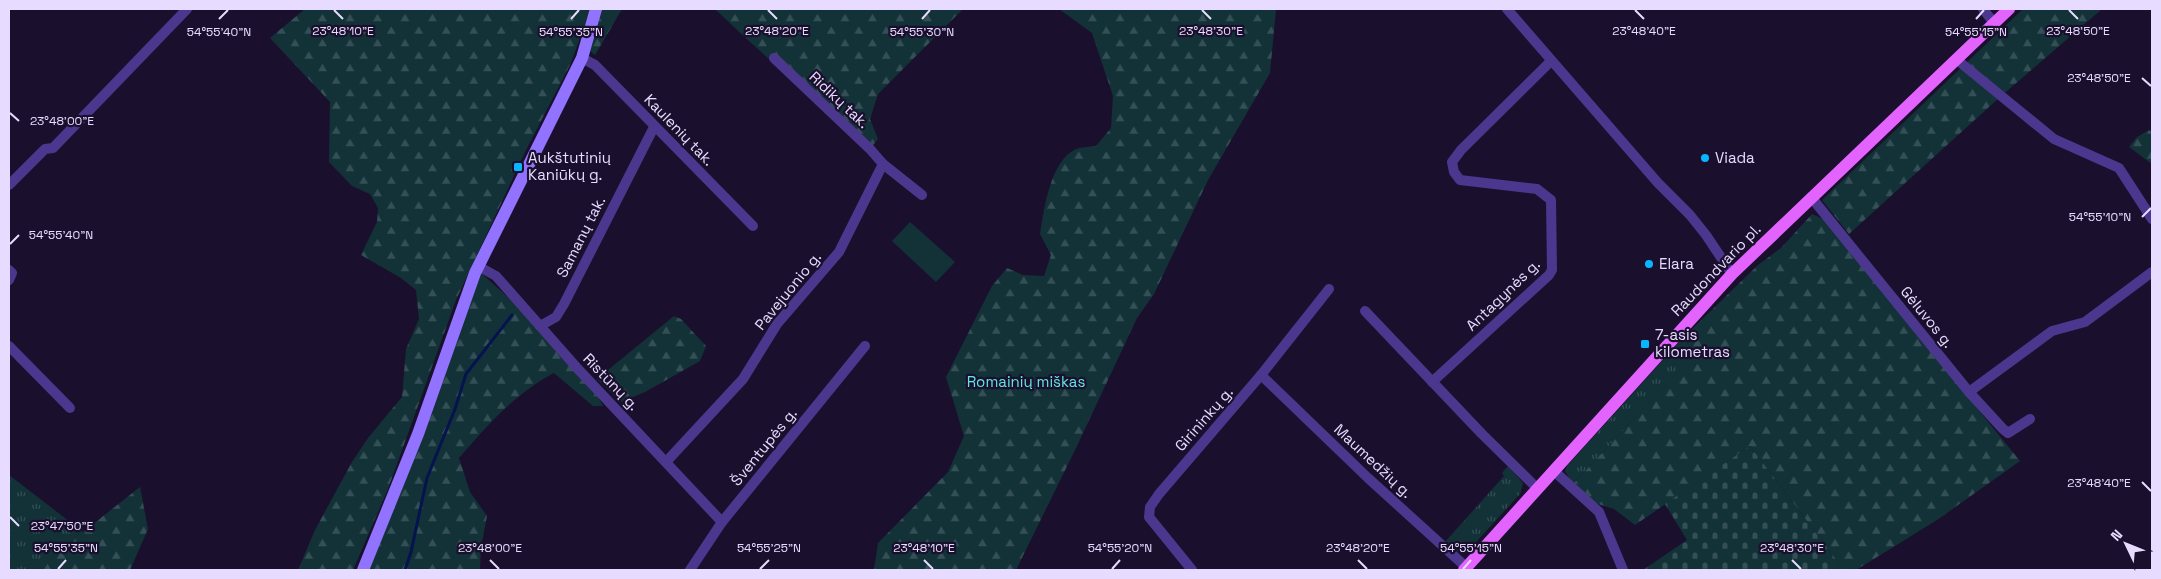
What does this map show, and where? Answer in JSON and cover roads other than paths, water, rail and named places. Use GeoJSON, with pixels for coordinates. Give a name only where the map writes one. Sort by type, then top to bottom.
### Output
{"type":"FeatureCollection","features":[{"type":"Feature","properties":{"kind":"main road","name":"Raudondvario pl."},"geometry":{"type":"LineString","coordinates":[[1465,569],[1732,274],[2009,9]]}},
{"type":"Feature","properties":{"kind":"street"},"geometry":{"type":"LineString","coordinates":[[9,185],[45,149],[53,148],[187,9]]}},
{"type":"Feature","properties":{"kind":"street"},"geometry":{"type":"LineString","coordinates":[[363,570],[418,434],[478,266],[582,58],[596,9]]}},
{"type":"Feature","properties":{"kind":"street"},"geometry":{"type":"LineString","coordinates":[[1507,9],[1658,183],[1690,215],[1732,274]]}},
{"type":"Feature","properties":{"kind":"street"},"geometry":{"type":"LineString","coordinates":[[1984,9],[1994,23]]}},
{"type":"Feature","properties":{"kind":"street","name":"Kaulenių tak."},"geometry":{"type":"LineString","coordinates":[[582,58],[595,65],[753,226]]}},
{"type":"Feature","properties":{"kind":"street","name":"Ridikų tak."},"geometry":{"type":"LineString","coordinates":[[774,58],[870,149],[883,164]]}},
{"type":"Feature","properties":{"kind":"street"},"geometry":{"type":"LineString","coordinates":[[1956,59],[2054,139],[2119,168],[2152,219]]}},
{"type":"Feature","properties":{"kind":"street","name":"Antagynės g."},"geometry":{"type":"LineString","coordinates":[[1432,382],[1549,276],[1552,270],[1552,200],[1537,189],[1460,180],[1454,172],[1452,162],[1461,150],[1552,61]]}},
{"type":"Feature","properties":{"kind":"street","name":"Samanų tak."},"geometry":{"type":"LineString","coordinates":[[540,326],[556,317],[564,304],[654,126]]}},
{"type":"Feature","properties":{"kind":"street"},"geometry":{"type":"LineString","coordinates":[[883,164],[922,195]]}},
{"type":"Feature","properties":{"kind":"street","name":"Pavejuonio g."},"geometry":{"type":"LineString","coordinates":[[666,462],[743,379],[777,324],[839,252],[883,164]]}},
{"type":"Feature","properties":{"kind":"street","name":"Gėluvos g."},"geometry":{"type":"LineString","coordinates":[[1811,197],[1969,392],[2008,433],[2030,419]]}},
{"type":"Feature","properties":{"kind":"street","name":"Ristūnų g."},"geometry":{"type":"LineString","coordinates":[[478,266],[496,276],[578,369],[722,522]]}},
{"type":"Feature","properties":{"kind":"street"},"geometry":{"type":"LineString","coordinates":[[9,270],[12,273],[9,280]]}},
{"type":"Feature","properties":{"kind":"street"},"geometry":{"type":"LineString","coordinates":[[1969,392],[2052,331],[2085,322],[2152,272]]}},
{"type":"Feature","properties":{"kind":"street","name":"Girininkų g."},"geometry":{"type":"LineString","coordinates":[[1192,570],[1149,517],[1150,507],[1261,375],[1329,289]]}},
{"type":"Feature","properties":{"kind":"street"},"geometry":{"type":"LineString","coordinates":[[1364,311],[1538,489]]}},
{"type":"Feature","properties":{"kind":"street"},"geometry":{"type":"LineString","coordinates":[[9,346],[70,408]]}},
{"type":"Feature","properties":{"kind":"street","name":"Šventupės g."},"geometry":{"type":"LineString","coordinates":[[690,570],[722,522],[865,346]]}},
{"type":"Feature","properties":{"kind":"street","name":"Maumedžių g."},"geometry":{"type":"LineString","coordinates":[[1261,375],[1465,569]]}},
{"type":"Feature","properties":{"kind":"street"},"geometry":{"type":"LineString","coordinates":[[1554,472],[1599,512],[1624,570]]}},
{"type":"Feature","properties":{"kind":"waterway"},"geometry":{"type":"LineString","coordinates":[[405,570],[411,552],[427,478],[455,409],[466,374],[512,315]]}},
{"type":"Feature","properties":{"kind":"place","name":"Viada"},"geometry":{"type":"Point","coordinates":[1705,158]}},
{"type":"Feature","properties":{"kind":"place","name":"Aukštutinių Kaniūkų g."},"geometry":{"type":"Point","coordinates":[518,167]}},
{"type":"Feature","properties":{"kind":"place","name":"Elara"},"geometry":{"type":"Point","coordinates":[1649,264]}},
{"type":"Feature","properties":{"kind":"place","name":"7-asis kilometras"},"geometry":{"type":"Point","coordinates":[1645,344]}},
{"type":"Feature","properties":{"kind":"park label","name":"Romainių miškas"},"geometry":{"type":"Point","coordinates":[1026,382]}}]}
